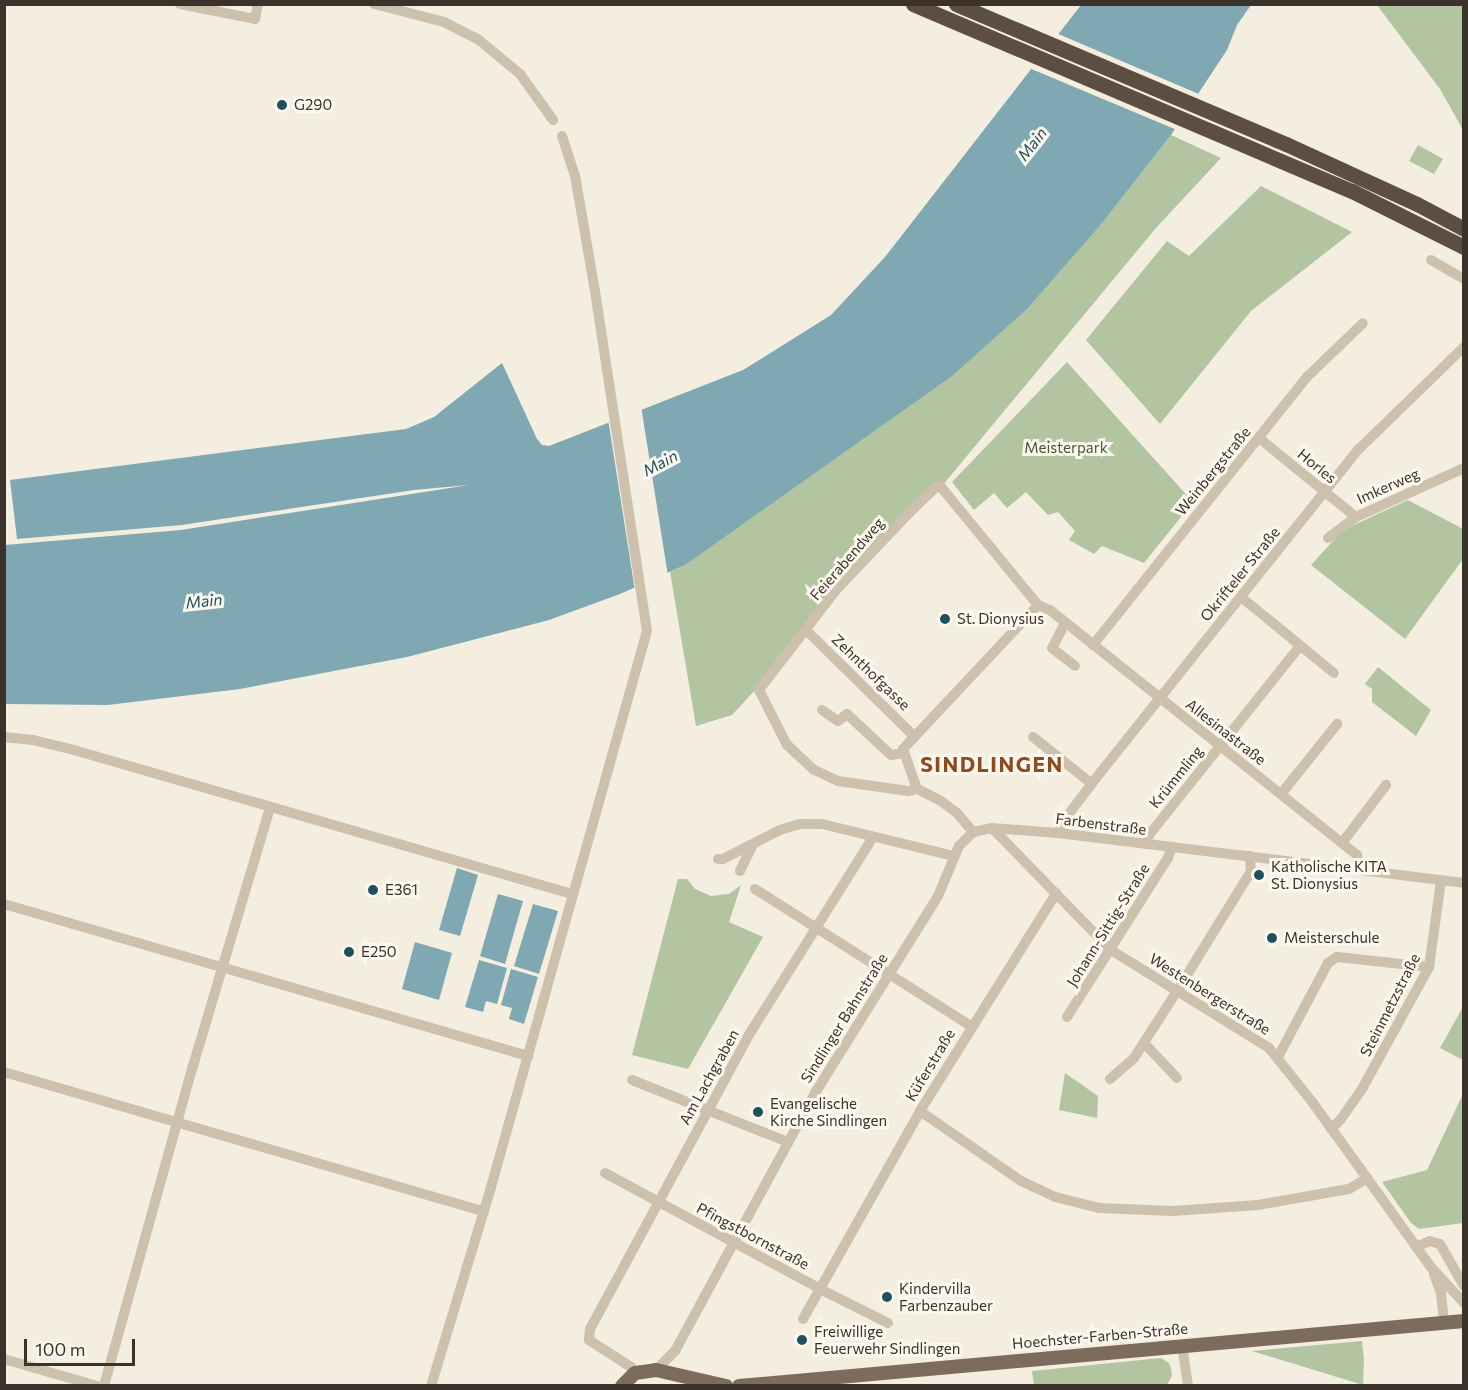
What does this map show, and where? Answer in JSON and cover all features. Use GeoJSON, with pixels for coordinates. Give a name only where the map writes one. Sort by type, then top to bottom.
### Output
{"type":"FeatureCollection","features":[{"type":"Feature","properties":{"kind":"highway"},"geometry":{"type":"LineString","coordinates":[[913,4],[1276,158],[1401,214],[1464,247]]}},
{"type":"Feature","properties":{"kind":"highway"},"geometry":{"type":"LineString","coordinates":[[956,4],[1286,144],[1464,228]]}},
{"type":"Feature","properties":{"kind":"main road","name":"Hoechster-Farben-Straße"},"geometry":{"type":"LineString","coordinates":[[739,1386],[1464,1320]]}},
{"type":"Feature","properties":{"kind":"main road"},"geometry":{"type":"LineString","coordinates":[[627,1382],[653,1370],[671,1382],[726,1386]]}},
{"type":"Feature","properties":{"kind":"street"},"geometry":{"type":"LineString","coordinates":[[180,4],[255,19],[258,4]]}},
{"type":"Feature","properties":{"kind":"street"},"geometry":{"type":"LineString","coordinates":[[374,4],[444,22],[479,40],[520,74],[553,120]]}},
{"type":"Feature","properties":{"kind":"street"},"geometry":{"type":"LineString","coordinates":[[431,1386],[484,1211],[647,631],[596,297],[575,176],[562,136]]}},
{"type":"Feature","properties":{"kind":"street"},"geometry":{"type":"LineString","coordinates":[[1431,260],[1464,279]]}},
{"type":"Feature","properties":{"kind":"street","name":"Weinbergstraße"},"geometry":{"type":"LineString","coordinates":[[1093,645],[1308,376],[1364,323]]}},
{"type":"Feature","properties":{"kind":"street","name":"Okrifteler Straße"},"geometry":{"type":"LineString","coordinates":[[1058,833],[1062,823],[1159,698],[1368,438],[1464,347]]}},
{"type":"Feature","properties":{"kind":"street","name":"Horles"},"geometry":{"type":"LineString","coordinates":[[1259,438],[1356,517]]}},
{"type":"Feature","properties":{"kind":"street","name":"Imkerweg"},"geometry":{"type":"LineString","coordinates":[[1328,538],[1356,517],[1464,468]]}},
{"type":"Feature","properties":{"kind":"street","name":"Feierabendweg"},"geometry":{"type":"LineString","coordinates":[[917,789],[908,790],[838,781],[814,770],[787,745],[759,690],[807,631],[836,590],[862,561],[936,488],[942,488]]}},
{"type":"Feature","properties":{"kind":"street","name":"Allesinastraße"},"geometry":{"type":"LineString","coordinates":[[942,488],[1038,605],[1050,610],[1357,855],[1358,870]]}},
{"type":"Feature","properties":{"kind":"street"},"geometry":{"type":"LineString","coordinates":[[1241,597],[1334,673]]}},
{"type":"Feature","properties":{"kind":"street"},"geometry":{"type":"LineString","coordinates":[[822,710],[838,722],[847,714],[891,755],[903,753],[914,736],[957,694],[1038,605]]}},
{"type":"Feature","properties":{"kind":"street"},"geometry":{"type":"LineString","coordinates":[[1065,623],[1052,648],[1075,666]]}},
{"type":"Feature","properties":{"kind":"street","name":"Zehnthofgasse"},"geometry":{"type":"LineString","coordinates":[[807,631],[914,736]]}},
{"type":"Feature","properties":{"kind":"street","name":"Krümmling"},"geometry":{"type":"LineString","coordinates":[[1146,844],[1149,835],[1300,646]]}},
{"type":"Feature","properties":{"kind":"street"},"geometry":{"type":"LineString","coordinates":[[1281,794],[1337,724]]}},
{"type":"Feature","properties":{"kind":"street"},"geometry":{"type":"LineString","coordinates":[[4,737],[47,743],[572,894]]}},
{"type":"Feature","properties":{"kind":"street"},"geometry":{"type":"LineString","coordinates":[[1034,737],[1092,784]]}},
{"type":"Feature","properties":{"kind":"street"},"geometry":{"type":"LineString","coordinates":[[718,858],[723,859],[753,843],[800,824],[822,824],[953,856],[962,842],[973,832],[949,807],[917,789],[903,753]]}},
{"type":"Feature","properties":{"kind":"street"},"geometry":{"type":"LineString","coordinates":[[1342,843],[1386,785]]}},
{"type":"Feature","properties":{"kind":"street"},"geometry":{"type":"LineString","coordinates":[[104,1386],[270,808]]}},
{"type":"Feature","properties":{"kind":"street","name":"Farbenstraße"},"geometry":{"type":"LineString","coordinates":[[973,832],[992,828],[1058,833],[1464,883]]}},
{"type":"Feature","properties":{"kind":"street","name":"Westenbergerstraße"},"geometry":{"type":"LineString","coordinates":[[992,828],[1111,950],[1269,1048],[1430,1266],[1464,1303]]}},
{"type":"Feature","properties":{"kind":"street","name":"Am Lachgraben"},"geometry":{"type":"LineString","coordinates":[[627,1382],[631,1366],[589,1340],[590,1329],[752,1030],[873,837]]}},
{"type":"Feature","properties":{"kind":"street"},"geometry":{"type":"LineString","coordinates":[[740,872],[753,843]]}},
{"type":"Feature","properties":{"kind":"street","name":"Johann-Sittig-Straße"},"geometry":{"type":"LineString","coordinates":[[1067,1017],[1168,858],[1172,847]]}},
{"type":"Feature","properties":{"kind":"street","name":"Sindlinger Bahnstraße"},"geometry":{"type":"LineString","coordinates":[[653,1370],[673,1354],[815,1093],[938,896],[953,856]]}},
{"type":"Feature","properties":{"kind":"street"},"geometry":{"type":"LineString","coordinates":[[1110,1079],[1134,1058],[1177,991],[1251,871],[1250,856]]}},
{"type":"Feature","properties":{"kind":"street","name":"Steinmetzstraße"},"geometry":{"type":"LineString","coordinates":[[1331,1129],[1362,1089],[1429,967],[1441,880]]}},
{"type":"Feature","properties":{"kind":"street"},"geometry":{"type":"LineString","coordinates":[[755,889],[971,1026]]}},
{"type":"Feature","properties":{"kind":"street","name":"Küferstraße"},"geometry":{"type":"LineString","coordinates":[[802,1319],[920,1111],[1056,893]]}},
{"type":"Feature","properties":{"kind":"street"},"geometry":{"type":"LineString","coordinates":[[4,903],[528,1056]]}},
{"type":"Feature","properties":{"kind":"street"},"geometry":{"type":"LineString","coordinates":[[1278,1058],[1328,963],[1337,957],[1429,967]]}},
{"type":"Feature","properties":{"kind":"street"},"geometry":{"type":"LineString","coordinates":[[1144,1043],[1178,1078]]}},
{"type":"Feature","properties":{"kind":"street"},"geometry":{"type":"LineString","coordinates":[[4,1072],[484,1211]]}},
{"type":"Feature","properties":{"kind":"street"},"geometry":{"type":"LineString","coordinates":[[632,1080],[788,1142]]}},
{"type":"Feature","properties":{"kind":"street"},"geometry":{"type":"LineString","coordinates":[[920,1111],[1022,1181],[1055,1197],[1099,1208],[1173,1211],[1258,1205],[1349,1189],[1366,1178]]}},
{"type":"Feature","properties":{"kind":"street","name":"Pfingstbornstraße"},"geometry":{"type":"LineString","coordinates":[[605,1173],[820,1289],[888,1323]]}},
{"type":"Feature","properties":{"kind":"street"},"geometry":{"type":"LineString","coordinates":[[1416,1247],[1430,1241],[1440,1244],[1464,1286]]}},
{"type":"Feature","properties":{"kind":"street","name":"Westenbergerstraße"},"geometry":{"type":"LineString","coordinates":[[1430,1266],[1441,1293],[1443,1322]]}},
{"type":"Feature","properties":{"kind":"street"},"geometry":{"type":"LineString","coordinates":[[1182,1345],[1188,1386]]}},
{"type":"Feature","properties":{"kind":"street","name":"Sindlinger Bahnstraße"},"geometry":{"type":"LineString","coordinates":[[671,1382],[673,1354]]}},
{"type":"Feature","properties":{"kind":"street"},"geometry":{"type":"LineString","coordinates":[[4,1359],[97,1386]]}},
{"type":"Feature","properties":{"kind":"green space"},"geometry":{"type":"Polygon","coordinates":[[[1377,5],[1463,5],[1463,130],[1440,89],[1377,5]]]}},
{"type":"Feature","properties":{"kind":"green space"},"geometry":{"type":"Polygon","coordinates":[[[1171,135],[1221,158],[1156,228],[942,486],[907,512],[757,688],[732,715],[696,726],[670,572],[685,565],[1103,222],[1171,135]]]}},
{"type":"Feature","properties":{"kind":"green space"},"geometry":{"type":"Polygon","coordinates":[[[1418,145],[1443,159],[1434,174],[1409,161],[1418,145]]]}},
{"type":"Feature","properties":{"kind":"green space"},"geometry":{"type":"Polygon","coordinates":[[[1261,186],[1352,232],[1251,311],[1160,424],[1086,340],[1167,241],[1189,256],[1261,186]]]}},
{"type":"Feature","properties":{"kind":"green space","name":"Meisterpark"},"geometry":{"type":"Polygon","coordinates":[[[1067,362],[1193,502],[1144,563],[1102,546],[1094,554],[1069,540],[1075,531],[1058,512],[1048,515],[1026,492],[1007,508],[994,493],[974,510],[952,482],[1067,362]]]}},
{"type":"Feature","properties":{"kind":"green space"},"geometry":{"type":"Polygon","coordinates":[[[1408,500],[1463,529],[1463,559],[1405,639],[1311,565],[1343,530],[1408,500]]]}},
{"type":"Feature","properties":{"kind":"green space"},"geometry":{"type":"Polygon","coordinates":[[[1378,667],[1431,710],[1416,736],[1372,702],[1372,689],[1365,684],[1378,667]]]}},
{"type":"Feature","properties":{"kind":"green space"},"geometry":{"type":"Polygon","coordinates":[[[678,879],[687,879],[695,889],[711,896],[729,894],[741,885],[729,922],[763,937],[688,1069],[632,1055],[678,879]]]}},
{"type":"Feature","properties":{"kind":"green space"},"geometry":{"type":"Polygon","coordinates":[[[1463,1007],[1464,1060],[1440,1048],[1463,1007]]]}},
{"type":"Feature","properties":{"kind":"green space"},"geometry":{"type":"Polygon","coordinates":[[[1065,1073],[1098,1096],[1097,1118],[1059,1110],[1065,1073]]]}},
{"type":"Feature","properties":{"kind":"green space"},"geometry":{"type":"Polygon","coordinates":[[[1463,1094],[1463,1223],[1419,1229],[1411,1223],[1382,1182],[1427,1170],[1463,1094]]]}},
{"type":"Feature","properties":{"kind":"green space"},"geometry":{"type":"Polygon","coordinates":[[[1362,1341],[1363,1385],[1252,1351],[1362,1341]]]}},
{"type":"Feature","properties":{"kind":"green space"},"geometry":{"type":"Polygon","coordinates":[[[1161,1358],[1169,1363],[1171,1368],[1172,1376],[1167,1385],[1034,1385],[1032,1371],[1161,1358]]]}},
{"type":"Feature","properties":{"kind":"water","name":"Main"},"geometry":{"type":"Polygon","coordinates":[[[1081,5],[1251,5],[1237,25],[1227,50],[1171,135],[1103,222],[1027,309],[952,376],[685,565],[620,594],[549,620],[407,657],[240,689],[108,705],[5,704],[5,545],[181,530],[469,485],[414,490],[182,525],[17,539],[10,480],[406,429],[434,417],[502,363],[537,439],[542,445],[549,446],[743,370],[831,315],[885,257],[1081,5]]]}},
{"type":"Feature","properties":{"kind":"water"},"geometry":{"type":"Polygon","coordinates":[[[457,868],[478,875],[460,936],[439,930],[457,868]]]}},
{"type":"Feature","properties":{"kind":"water"},"geometry":{"type":"Polygon","coordinates":[[[498,894],[523,901],[505,964],[480,956],[498,894]]]}},
{"type":"Feature","properties":{"kind":"water"},"geometry":{"type":"Polygon","coordinates":[[[533,904],[558,911],[539,974],[514,966],[533,904]]]}},
{"type":"Feature","properties":{"kind":"water"},"geometry":{"type":"Polygon","coordinates":[[[415,942],[452,953],[439,1000],[402,989],[415,942]]]}},
{"type":"Feature","properties":{"kind":"water"},"geometry":{"type":"Polygon","coordinates":[[[479,960],[507,968],[497,1004],[486,1001],[483,1012],[465,1007],[479,960]]]}},
{"type":"Feature","properties":{"kind":"water"},"geometry":{"type":"Polygon","coordinates":[[[511,969],[538,977],[524,1024],[509,1019],[512,1008],[501,1005],[511,969]]]}},
{"type":"Feature","properties":{"kind":"pier"},"geometry":{"type":"Polygon","coordinates":[[[1056,33],[1201,95],[1177,130],[1029,68],[1056,33]]]}},
{"type":"Feature","properties":{"kind":"pier"},"geometry":{"type":"Polygon","coordinates":[[[641,406],[668,576],[635,591],[608,419],[641,406]]]}},
{"type":"Feature","properties":{"kind":"place","name":"G290"},"geometry":{"type":"Point","coordinates":[282,105]}},
{"type":"Feature","properties":{"kind":"place","name":"St. Dionysius"},"geometry":{"type":"Point","coordinates":[945,619]}},
{"type":"Feature","properties":{"kind":"place","name":"Katholische KITA St. Dionysius"},"geometry":{"type":"Point","coordinates":[1259,875]}},
{"type":"Feature","properties":{"kind":"place","name":"E361"},"geometry":{"type":"Point","coordinates":[373,890]}},
{"type":"Feature","properties":{"kind":"place","name":"Meisterschule"},"geometry":{"type":"Point","coordinates":[1272,938]}},
{"type":"Feature","properties":{"kind":"place","name":"E250"},"geometry":{"type":"Point","coordinates":[349,952]}},
{"type":"Feature","properties":{"kind":"place","name":"Evangelische Kirche Sindlingen"},"geometry":{"type":"Point","coordinates":[758,1112]}},
{"type":"Feature","properties":{"kind":"place","name":"Kindervilla Farbenzauber"},"geometry":{"type":"Point","coordinates":[887,1297]}},
{"type":"Feature","properties":{"kind":"place","name":"Freiwillige Feuerwehr Sindlingen"},"geometry":{"type":"Point","coordinates":[802,1340]}},
{"type":"Feature","properties":{"kind":"district","name":"SINDLINGEN"},"geometry":{"type":"Point","coordinates":[992,764]}}]}
